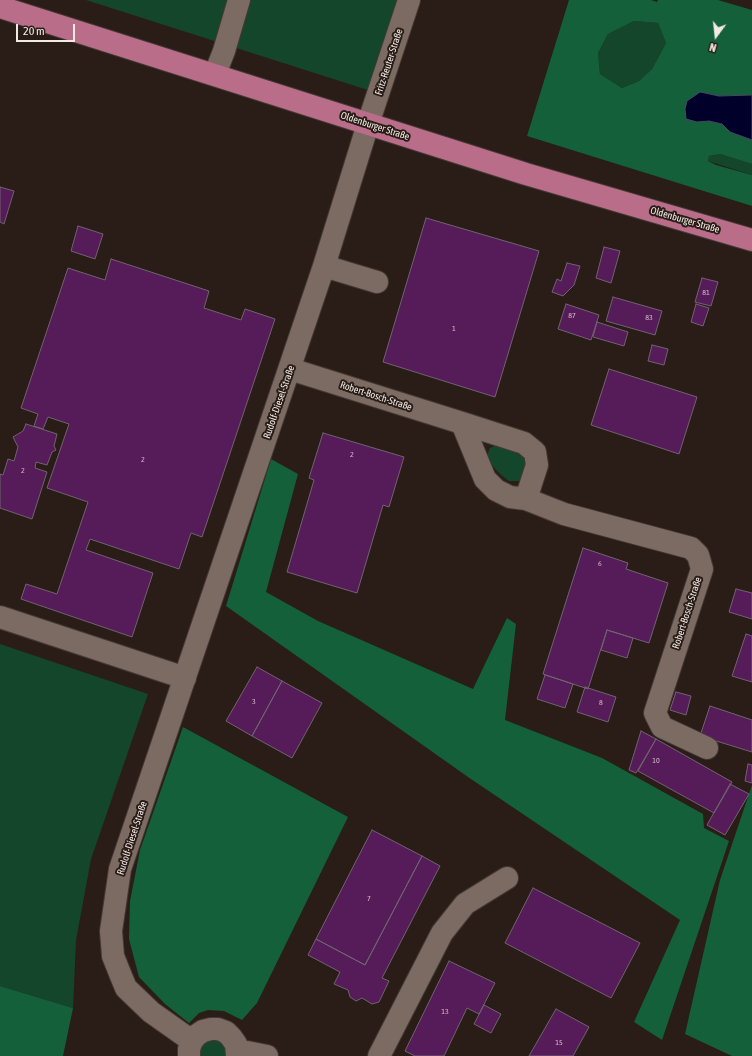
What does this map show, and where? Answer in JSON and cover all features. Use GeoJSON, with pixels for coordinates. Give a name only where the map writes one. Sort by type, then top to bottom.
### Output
{"type":"FeatureCollection","features":[{"type":"Feature","properties":{"kind":"main road","name":"Oldenburger Straße"},"geometry":{"type":"LineString","coordinates":[[0,7],[215,74],[526,174],[752,240]]}},
{"type":"Feature","properties":{"kind":"street"},"geometry":{"type":"LineString","coordinates":[[215,74],[239,0]]}},
{"type":"Feature","properties":{"kind":"street","name":"Fritz-Reuter-Straße"},"geometry":{"type":"LineString","coordinates":[[368,124],[409,0]]}},
{"type":"Feature","properties":{"kind":"street","name":"Rudolf-Diesel-Straße"},"geometry":{"type":"LineString","coordinates":[[266,1056],[247,1052],[237,1054],[236,1044],[232,1037],[226,1032],[218,1029],[203,1031],[196,1035],[191,1049],[126,988],[113,956],[111,930],[120,869],[290,369],[368,124]]}},
{"type":"Feature","properties":{"kind":"street"},"geometry":{"type":"LineString","coordinates":[[324,266],[377,282]]}},
{"type":"Feature","properties":{"kind":"street","name":"Robert-Bosch-Straße"},"geometry":{"type":"LineString","coordinates":[[290,369],[524,442],[535,452],[536,466],[526,499]]}},
{"type":"Feature","properties":{"kind":"street","name":"Robert-Bosch-Straße"},"geometry":{"type":"LineString","coordinates":[[462,423],[485,479],[496,490],[510,496],[526,499],[564,514],[690,548],[698,555],[702,569],[655,713],[662,727],[707,748]]}},
{"type":"Feature","properties":{"kind":"street"},"geometry":{"type":"LineString","coordinates":[[0,617],[185,678]]}},
{"type":"Feature","properties":{"kind":"street"},"geometry":{"type":"LineString","coordinates":[[379,1056],[442,933],[465,904],[507,878]]}},
{"type":"Feature","properties":{"kind":"green space"},"geometry":{"type":"Polygon","coordinates":[[[86,0],[398,0],[371,91],[86,0]]]}},
{"type":"Feature","properties":{"kind":"green space"},"geometry":{"type":"Polygon","coordinates":[[[569,0],[651,0],[657,2],[658,0],[718,0],[752,10],[752,95],[719,96],[700,92],[697,122],[709,121],[722,124],[730,132],[752,140],[752,164],[720,154],[709,156],[708,161],[716,165],[752,175],[752,206],[527,136],[569,0]],[[634,21],[608,34],[598,53],[600,74],[622,88],[639,81],[652,69],[666,43],[658,23],[634,21]]]}},
{"type":"Feature","properties":{"kind":"green space"},"geometry":{"type":"Polygon","coordinates":[[[634,21],[658,23],[666,43],[652,69],[639,81],[622,88],[600,74],[598,53],[608,34],[634,21]]]}},
{"type":"Feature","properties":{"kind":"green space"},"geometry":{"type":"Polygon","coordinates":[[[720,154],[752,164],[752,175],[708,161],[709,156],[720,154]]]}},
{"type":"Feature","properties":{"kind":"green space"},"geometry":{"type":"Polygon","coordinates":[[[501,446],[525,457],[527,466],[525,476],[519,481],[509,481],[491,464],[487,456],[490,448],[501,446]]]}},
{"type":"Feature","properties":{"kind":"green space"},"geometry":{"type":"Polygon","coordinates":[[[271,459],[298,474],[266,592],[318,621],[473,689],[507,618],[516,624],[505,720],[602,758],[703,814],[704,828],[729,841],[662,1040],[634,1022],[680,920],[468,777],[226,606],[271,459]]]}},
{"type":"Feature","properties":{"kind":"green space"},"geometry":{"type":"Polygon","coordinates":[[[0,644],[148,694],[91,859],[76,940],[73,1008],[0,986],[0,644]]]}},
{"type":"Feature","properties":{"kind":"green space"},"geometry":{"type":"Polygon","coordinates":[[[183,727],[348,817],[257,1003],[242,1020],[224,1011],[208,1010],[199,1013],[189,1023],[165,1004],[139,977],[129,939],[130,901],[140,850],[183,727]]]}},
{"type":"Feature","properties":{"kind":"green space"},"geometry":{"type":"Polygon","coordinates":[[[752,785],[752,1056],[732,1056],[685,1034],[720,880],[752,785]]]}},
{"type":"Feature","properties":{"kind":"green space"},"geometry":{"type":"Polygon","coordinates":[[[0,986],[73,1008],[63,1056],[0,1056],[0,986]]]}},
{"type":"Feature","properties":{"kind":"green space"},"geometry":{"type":"Polygon","coordinates":[[[211,1038],[224,1043],[228,1056],[199,1056],[200,1047],[211,1038]]]}},
{"type":"Feature","properties":{"kind":"water"},"geometry":{"type":"Polygon","coordinates":[[[700,92],[719,96],[752,95],[752,140],[730,132],[722,124],[709,121],[697,122],[686,119],[685,109],[687,101],[700,92]]]}},
{"type":"Feature","properties":{"kind":"building"},"geometry":{"type":"Polygon","coordinates":[[[0,187],[14,191],[4,224],[0,222],[0,187]]]}},
{"type":"Feature","properties":{"kind":"building"},"geometry":{"type":"Polygon","coordinates":[[[426,218],[539,251],[495,397],[383,362],[426,218]]]}},
{"type":"Feature","properties":{"kind":"building"},"geometry":{"type":"Polygon","coordinates":[[[78,226],[103,234],[95,259],[71,251],[78,226]]]}},
{"type":"Feature","properties":{"kind":"building"},"geometry":{"type":"Polygon","coordinates":[[[604,247],[620,251],[611,283],[596,278],[604,247]]]}},
{"type":"Feature","properties":{"kind":"building"},"geometry":{"type":"Polygon","coordinates":[[[111,259],[209,291],[204,308],[241,320],[245,309],[275,319],[202,537],[191,533],[179,569],[90,539],[86,550],[153,573],[132,637],[21,599],[26,584],[57,594],[88,502],[47,488],[69,424],[48,417],[43,429],[34,426],[38,414],[21,408],[68,268],[105,280],[111,259]]]}},
{"type":"Feature","properties":{"kind":"building"},"geometry":{"type":"Polygon","coordinates":[[[567,263],[580,266],[574,285],[563,296],[552,292],[557,279],[561,281],[567,263]]]}},
{"type":"Feature","properties":{"kind":"building"},"geometry":{"type":"Polygon","coordinates":[[[702,278],[718,282],[711,306],[695,302],[702,278]]]}},
{"type":"Feature","properties":{"kind":"building"},"geometry":{"type":"Polygon","coordinates":[[[613,297],[662,311],[655,335],[606,321],[613,297]]]}},
{"type":"Feature","properties":{"kind":"building"},"geometry":{"type":"Polygon","coordinates":[[[566,304],[599,315],[591,340],[558,329],[566,304]]]}},
{"type":"Feature","properties":{"kind":"building"},"geometry":{"type":"Polygon","coordinates":[[[696,304],[709,308],[703,326],[691,322],[696,304]]]}},
{"type":"Feature","properties":{"kind":"building"},"geometry":{"type":"Polygon","coordinates":[[[597,322],[628,332],[624,346],[593,337],[597,322]]]}},
{"type":"Feature","properties":{"kind":"building"},"geometry":{"type":"Polygon","coordinates":[[[652,345],[668,349],[664,365],[648,361],[652,345]]]}},
{"type":"Feature","properties":{"kind":"building"},"geometry":{"type":"Polygon","coordinates":[[[609,369],[697,397],[679,454],[591,425],[609,369]]]}},
{"type":"Feature","properties":{"kind":"building"},"geometry":{"type":"Polygon","coordinates":[[[26,424],[57,434],[54,446],[56,450],[52,452],[47,465],[36,462],[35,468],[47,472],[32,519],[0,508],[0,474],[3,475],[8,459],[14,461],[18,447],[13,437],[23,431],[26,424]]]}},
{"type":"Feature","properties":{"kind":"building"},"geometry":{"type":"Polygon","coordinates":[[[323,433],[404,457],[389,507],[383,505],[357,593],[287,572],[314,480],[309,478],[323,433]]]}},
{"type":"Feature","properties":{"kind":"building"},"geometry":{"type":"Polygon","coordinates":[[[583,548],[628,563],[626,569],[668,583],[649,643],[607,630],[588,689],[543,674],[583,548]]]}},
{"type":"Feature","properties":{"kind":"building"},"geometry":{"type":"Polygon","coordinates":[[[736,589],[752,593],[752,619],[729,612],[736,589]]]}},
{"type":"Feature","properties":{"kind":"building"},"geometry":{"type":"Polygon","coordinates":[[[607,630],[633,638],[627,658],[601,650],[607,630]]]}},
{"type":"Feature","properties":{"kind":"building"},"geometry":{"type":"Polygon","coordinates":[[[746,634],[752,636],[752,682],[732,676],[746,634]]]}},
{"type":"Feature","properties":{"kind":"building"},"geometry":{"type":"Polygon","coordinates":[[[257,667],[282,681],[252,736],[226,721],[257,667]]]}},
{"type":"Feature","properties":{"kind":"building"},"geometry":{"type":"Polygon","coordinates":[[[545,675],[573,684],[565,708],[537,699],[545,675]]]}},
{"type":"Feature","properties":{"kind":"building"},"geometry":{"type":"Polygon","coordinates":[[[282,681],[322,703],[292,758],[252,736],[282,681]]]}},
{"type":"Feature","properties":{"kind":"building"},"geometry":{"type":"Polygon","coordinates":[[[585,687],[616,697],[608,722],[577,712],[585,687]]]}},
{"type":"Feature","properties":{"kind":"building"},"geometry":{"type":"Polygon","coordinates":[[[676,692],[691,696],[686,715],[670,710],[676,692]]]}},
{"type":"Feature","properties":{"kind":"building"},"geometry":{"type":"Polygon","coordinates":[[[710,706],[752,720],[752,752],[700,736],[710,706]]]}},
{"type":"Feature","properties":{"kind":"building"},"geometry":{"type":"Polygon","coordinates":[[[641,731],[656,739],[636,773],[629,770],[641,731]]]}},
{"type":"Feature","properties":{"kind":"building"},"geometry":{"type":"Polygon","coordinates":[[[656,739],[732,782],[714,813],[638,771],[656,739]]]}},
{"type":"Feature","properties":{"kind":"building"},"geometry":{"type":"Polygon","coordinates":[[[748,764],[752,765],[752,783],[745,781],[748,764]]]}},
{"type":"Feature","properties":{"kind":"building"},"geometry":{"type":"Polygon","coordinates":[[[730,784],[749,794],[725,835],[707,825],[730,784]]]}},
{"type":"Feature","properties":{"kind":"building"},"geometry":{"type":"Polygon","coordinates":[[[372,830],[422,856],[365,965],[316,939],[372,830]]]}},
{"type":"Feature","properties":{"kind":"building"},"geometry":{"type":"Polygon","coordinates":[[[422,856],[440,866],[382,978],[389,981],[379,1002],[372,1004],[362,998],[356,1001],[350,997],[348,990],[334,984],[340,972],[308,955],[316,939],[365,965],[422,856]]]}},
{"type":"Feature","properties":{"kind":"building"},"geometry":{"type":"Polygon","coordinates":[[[533,888],[640,943],[611,998],[505,943],[533,888]]]}},
{"type":"Feature","properties":{"kind":"building"},"geometry":{"type":"Polygon","coordinates":[[[449,961],[495,983],[479,1014],[467,1008],[444,1056],[415,1056],[405,1051],[449,961]]]}},
{"type":"Feature","properties":{"kind":"building"},"geometry":{"type":"Polygon","coordinates":[[[484,1005],[501,1014],[491,1033],[474,1024],[484,1005]]]}},
{"type":"Feature","properties":{"kind":"building"},"geometry":{"type":"Polygon","coordinates":[[[556,1009],[589,1027],[573,1056],[529,1056],[556,1009]]]}}]}
